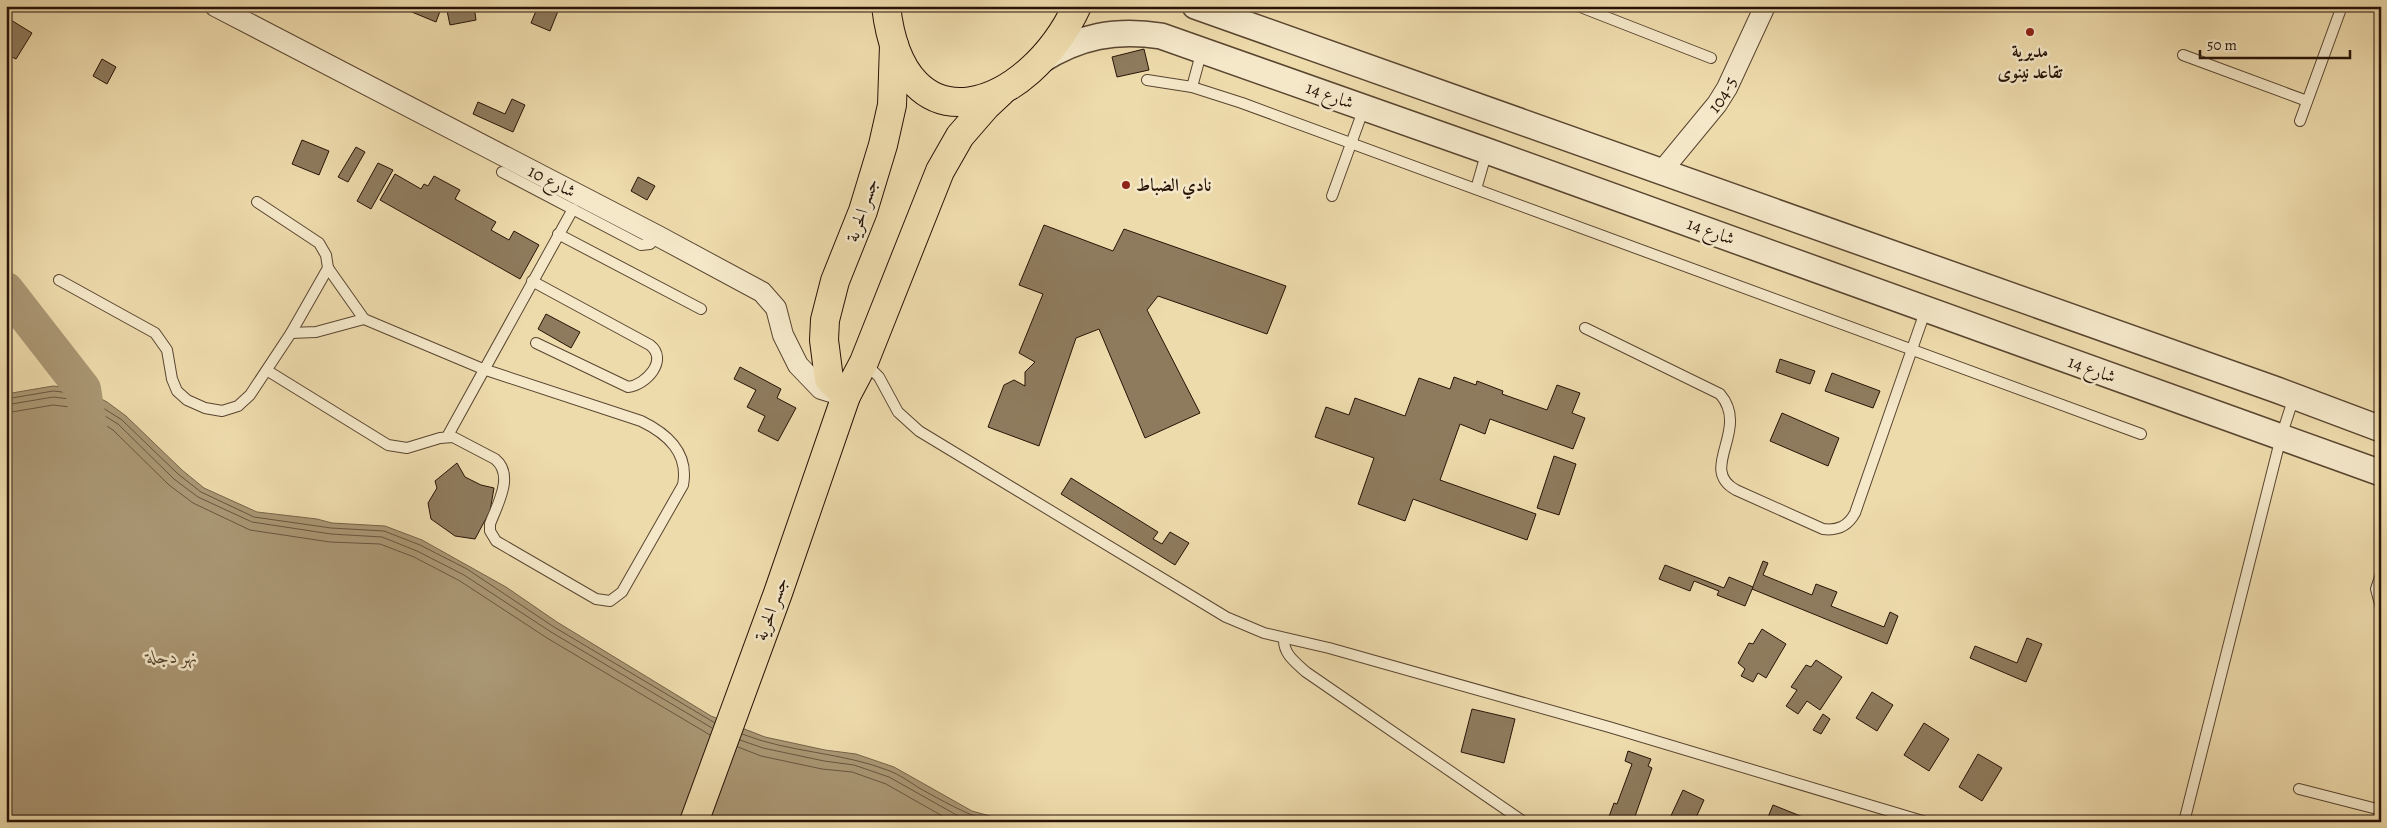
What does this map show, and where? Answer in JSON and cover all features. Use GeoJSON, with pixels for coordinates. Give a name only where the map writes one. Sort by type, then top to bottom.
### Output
{"type":"FeatureCollection","features":[{"type":"Feature","properties":{"kind":"main road"},"geometry":{"type":"LineString","coordinates":[[886,6],[899,61],[908,75],[920,87],[935,96],[952,101],[968,102],[986,99],[1002,92],[1022,78],[1056,42],[1077,6]]}},
{"type":"Feature","properties":{"kind":"main road","name":"جسر الحرية"},"geometry":{"type":"LineString","coordinates":[[846,396],[829,379],[825,360],[825,320],[835,282],[863,211],[887,132],[894,85],[894,44]]}},
{"type":"Feature","properties":{"kind":"main road","name":"جسر الحرية"},"geometry":{"type":"LineString","coordinates":[[694,822],[778,593],[846,396],[864,362],[940,171],[960,136],[986,106],[1002,92]]}},
{"type":"Feature","properties":{"kind":"street","name":"شارع 10"},"geometry":{"type":"LineString","coordinates":[[215,6],[658,236],[768,296],[776,308],[783,335],[798,365],[821,389],[846,396]]}},
{"type":"Feature","properties":{"kind":"street"},"geometry":{"type":"LineString","coordinates":[[1194,6],[2294,397],[2381,430]]}},
{"type":"Feature","properties":{"kind":"street","name":"104-5"},"geometry":{"type":"LineString","coordinates":[[1661,172],[1717,104],[1727,88],[1765,6]]}},
{"type":"Feature","properties":{"kind":"street","name":"شارع 14"},"geometry":{"type":"LineString","coordinates":[[1040,61],[1078,41],[1119,32],[1161,36],[1202,49],[2381,472]]}},
{"type":"Feature","properties":{"kind":"lane"},"geometry":{"type":"LineString","coordinates":[[1578,6],[1710,58]]}},
{"type":"Feature","properties":{"kind":"lane"},"geometry":{"type":"LineString","coordinates":[[2300,121],[2342,6]]}},
{"type":"Feature","properties":{"kind":"lane"},"geometry":{"type":"LineString","coordinates":[[1192,88],[1202,49]]}},
{"type":"Feature","properties":{"kind":"lane"},"geometry":{"type":"LineString","coordinates":[[2183,55],[2307,101]]}},
{"type":"Feature","properties":{"kind":"lane"},"geometry":{"type":"LineString","coordinates":[[1147,80],[1192,88],[1242,103],[1913,348],[2141,434]]}},
{"type":"Feature","properties":{"kind":"lane"},"geometry":{"type":"LineString","coordinates":[[1332,196],[1364,108]]}},
{"type":"Feature","properties":{"kind":"lane"},"geometry":{"type":"LineString","coordinates":[[1476,189],[1487,151]]}},
{"type":"Feature","properties":{"kind":"lane"},"geometry":{"type":"LineString","coordinates":[[502,172],[641,245],[650,244],[658,236]]}},
{"type":"Feature","properties":{"kind":"lane"},"geometry":{"type":"LineString","coordinates":[[257,202],[319,243],[326,255],[328,268],[364,319],[483,369],[641,421],[659,431],[679,451],[685,468],[685,476],[680,493],[617,598],[603,602],[496,541],[490,531],[490,524],[505,482],[504,469],[495,459],[465,442],[446,437],[417,447],[407,448],[388,445],[268,371]]}},
{"type":"Feature","properties":{"kind":"lane"},"geometry":{"type":"LineString","coordinates":[[446,437],[573,209]]}},
{"type":"Feature","properties":{"kind":"lane"},"geometry":{"type":"LineString","coordinates":[[558,234],[701,309]]}},
{"type":"Feature","properties":{"kind":"lane"},"geometry":{"type":"LineString","coordinates":[[59,280],[155,333],[167,350],[172,379],[177,391],[187,400],[214,410],[230,409],[238,406],[250,395],[268,371],[328,268]]}},
{"type":"Feature","properties":{"kind":"lane"},"geometry":{"type":"LineString","coordinates":[[532,281],[650,345],[656,353],[657,363],[647,380],[642,384],[628,387],[622,386],[536,343]]}},
{"type":"Feature","properties":{"kind":"lane"},"geometry":{"type":"LineString","coordinates":[[1585,328],[1720,394],[1730,408],[1732,421],[1721,464],[1722,477],[1725,483],[1736,490],[1823,530],[1830,530],[1848,523],[1855,513],[1926,309]]}},
{"type":"Feature","properties":{"kind":"lane"},"geometry":{"type":"LineString","coordinates":[[291,333],[316,332],[364,319]]}},
{"type":"Feature","properties":{"kind":"lane"},"geometry":{"type":"LineString","coordinates":[[864,362],[879,377],[898,412],[919,432],[1226,617],[1264,633],[1330,648],[1609,727],[1926,822]]}},
{"type":"Feature","properties":{"kind":"lane"},"geometry":{"type":"LineString","coordinates":[[2184,822],[2281,437],[2294,397]]}},
{"type":"Feature","properties":{"kind":"lane"},"geometry":{"type":"LineString","coordinates":[[2381,574],[2376,589],[2381,608]]}},
{"type":"Feature","properties":{"kind":"lane"},"geometry":{"type":"LineString","coordinates":[[1284,638],[1284,645],[1289,657],[1306,672],[1524,822]]}},
{"type":"Feature","properties":{"kind":"lane"},"geometry":{"type":"LineString","coordinates":[[2299,789],[2381,810]]}},
{"type":"Feature","properties":{"kind":"water","name":"نهر دجلة"},"geometry":{"type":"Polygon","coordinates":[[[53,386],[83,389],[107,402],[126,416],[182,470],[204,488],[257,512],[317,519],[332,523],[385,526],[422,540],[506,587],[557,622],[711,716],[765,737],[825,750],[856,754],[894,767],[972,811],[1008,821],[1033,822],[6,822],[6,394],[53,386]]]}},
{"type":"Feature","properties":{"kind":"building"},"geometry":{"type":"Polygon","coordinates":[[[408,6],[442,6],[436,22],[407,10],[408,6]]]}},
{"type":"Feature","properties":{"kind":"building"},"geometry":{"type":"Polygon","coordinates":[[[446,6],[474,6],[476,20],[450,25],[446,6]]]}},
{"type":"Feature","properties":{"kind":"building"},"geometry":{"type":"Polygon","coordinates":[[[538,6],[560,6],[550,31],[531,23],[538,6]]]}},
{"type":"Feature","properties":{"kind":"building"},"geometry":{"type":"Polygon","coordinates":[[[6,17],[32,33],[16,59],[6,54],[6,17]]]}},
{"type":"Feature","properties":{"kind":"building"},"geometry":{"type":"Polygon","coordinates":[[[1144,49],[1149,70],[1117,77],[1112,57],[1144,49]]]}},
{"type":"Feature","properties":{"kind":"building"},"geometry":{"type":"Polygon","coordinates":[[[102,59],[116,67],[107,84],[93,76],[102,59]]]}},
{"type":"Feature","properties":{"kind":"building"},"geometry":{"type":"Polygon","coordinates":[[[512,99],[525,105],[513,132],[473,114],[478,102],[505,114],[512,99]]]}},
{"type":"Feature","properties":{"kind":"building"},"geometry":{"type":"Polygon","coordinates":[[[302,140],[329,151],[319,175],[292,164],[302,140]]]}},
{"type":"Feature","properties":{"kind":"building"},"geometry":{"type":"Polygon","coordinates":[[[356,147],[365,152],[348,182],[338,177],[356,147]]]}},
{"type":"Feature","properties":{"kind":"building"},"geometry":{"type":"Polygon","coordinates":[[[378,163],[393,170],[371,209],[357,201],[378,163]]]}},
{"type":"Feature","properties":{"kind":"building"},"geometry":{"type":"Polygon","coordinates":[[[395,174],[421,189],[424,184],[428,186],[434,176],[460,190],[455,199],[496,222],[491,230],[509,240],[514,231],[539,245],[520,279],[380,200],[395,174]]]}},
{"type":"Feature","properties":{"kind":"building"},"geometry":{"type":"Polygon","coordinates":[[[638,177],[655,186],[647,200],[631,191],[638,177]]]}},
{"type":"Feature","properties":{"kind":"building"},"geometry":{"type":"Polygon","coordinates":[[[1044,225],[1113,251],[1124,229],[1286,286],[1267,334],[1158,296],[1147,310],[1200,413],[1145,438],[1099,329],[1076,338],[1039,446],[988,427],[1004,385],[1014,380],[1025,386],[1025,372],[1035,362],[1019,353],[1043,294],[1019,285],[1044,225]]]}},
{"type":"Feature","properties":{"kind":"building"},"geometry":{"type":"Polygon","coordinates":[[[546,314],[580,332],[571,348],[538,329],[546,314]]]}},
{"type":"Feature","properties":{"kind":"building"},"geometry":{"type":"Polygon","coordinates":[[[1780,359],[1815,371],[1810,384],[1776,372],[1780,359]]]}},
{"type":"Feature","properties":{"kind":"building"},"geometry":{"type":"Polygon","coordinates":[[[740,367],[781,389],[777,398],[796,408],[778,441],[758,431],[765,416],[747,407],[756,390],[734,379],[740,367]]]}},
{"type":"Feature","properties":{"kind":"building"},"geometry":{"type":"Polygon","coordinates":[[[1832,373],[1880,391],[1873,408],[1825,391],[1832,373]]]}},
{"type":"Feature","properties":{"kind":"building"},"geometry":{"type":"Polygon","coordinates":[[[1454,377],[1476,385],[1477,381],[1503,391],[1502,394],[1547,410],[1557,385],[1580,393],[1572,413],[1585,418],[1573,449],[1490,419],[1485,434],[1460,424],[1440,480],[1536,514],[1527,540],[1413,499],[1405,521],[1358,504],[1374,458],[1315,437],[1326,407],[1349,415],[1355,398],[1405,416],[1419,378],[1450,389],[1454,377]]]}},
{"type":"Feature","properties":{"kind":"building"},"geometry":{"type":"Polygon","coordinates":[[[1782,413],[1839,438],[1828,466],[1770,441],[1782,413]]]}},
{"type":"Feature","properties":{"kind":"building"},"geometry":{"type":"Polygon","coordinates":[[[1554,456],[1576,464],[1559,515],[1537,508],[1554,456]]]}},
{"type":"Feature","properties":{"kind":"building"},"geometry":{"type":"Polygon","coordinates":[[[457,463],[465,477],[481,485],[494,488],[490,511],[475,539],[455,536],[431,519],[428,503],[437,488],[435,481],[457,463]]]}},
{"type":"Feature","properties":{"kind":"building"},"geometry":{"type":"Polygon","coordinates":[[[1071,478],[1158,532],[1153,539],[1162,544],[1170,532],[1189,543],[1175,565],[1061,494],[1071,478]]]}},
{"type":"Feature","properties":{"kind":"building"},"geometry":{"type":"Polygon","coordinates":[[[1763,561],[1768,563],[1763,575],[1812,595],[1816,584],[1837,592],[1831,606],[1884,627],[1890,612],[1898,616],[1887,644],[1752,589],[1763,561]]]}},
{"type":"Feature","properties":{"kind":"building"},"geometry":{"type":"Polygon","coordinates":[[[1665,565],[1724,588],[1729,577],[1753,587],[1745,606],[1717,595],[1719,591],[1694,581],[1690,591],[1659,579],[1665,565]]]}},
{"type":"Feature","properties":{"kind":"building"},"geometry":{"type":"Polygon","coordinates":[[[1762,629],[1786,644],[1766,678],[1758,673],[1753,682],[1741,676],[1745,669],[1738,663],[1749,643],[1753,644],[1762,629]]]}},
{"type":"Feature","properties":{"kind":"building"},"geometry":{"type":"Polygon","coordinates":[[[2027,638],[2042,644],[2026,682],[1970,658],[1975,646],[2017,663],[2027,638]]]}},
{"type":"Feature","properties":{"kind":"building"},"geometry":{"type":"Polygon","coordinates":[[[1816,660],[1842,677],[1820,710],[1807,701],[1798,714],[1786,706],[1797,690],[1791,687],[1806,665],[1811,667],[1816,660]]]}},
{"type":"Feature","properties":{"kind":"building"},"geometry":{"type":"Polygon","coordinates":[[[1872,692],[1893,705],[1877,731],[1856,718],[1872,692]]]}},
{"type":"Feature","properties":{"kind":"building"},"geometry":{"type":"Polygon","coordinates":[[[1472,709],[1515,719],[1504,763],[1461,752],[1472,709]]]}},
{"type":"Feature","properties":{"kind":"building"},"geometry":{"type":"Polygon","coordinates":[[[1823,714],[1830,719],[1821,734],[1813,730],[1823,714]]]}},
{"type":"Feature","properties":{"kind":"building"},"geometry":{"type":"Polygon","coordinates":[[[1924,723],[1949,739],[1929,771],[1904,755],[1924,723]]]}},
{"type":"Feature","properties":{"kind":"building"},"geometry":{"type":"Polygon","coordinates":[[[1628,751],[1651,759],[1648,766],[1652,768],[1633,822],[1607,822],[1614,803],[1617,804],[1632,764],[1625,761],[1628,751]]]}},
{"type":"Feature","properties":{"kind":"building"},"geometry":{"type":"Polygon","coordinates":[[[1978,754],[2002,768],[1982,801],[1959,787],[1978,754]]]}},
{"type":"Feature","properties":{"kind":"building"},"geometry":{"type":"Polygon","coordinates":[[[1683,790],[1704,800],[1694,822],[1668,822],[1683,790]]]}},
{"type":"Feature","properties":{"kind":"building"},"geometry":{"type":"Polygon","coordinates":[[[1773,805],[1808,819],[1807,822],[1766,822],[1773,805]]]}},
{"type":"Feature","properties":{"kind":"waterway"},"geometry":{"type":"LineString","coordinates":[[6,290],[83,389],[91,439]]}},
{"type":"Feature","properties":{"kind":"place","name":"مديرية تقاعد نينوى"},"geometry":{"type":"Point","coordinates":[2030,32]}},
{"type":"Feature","properties":{"kind":"place","name":"نادي الضباط"},"geometry":{"type":"Point","coordinates":[1126,185]}}]}
